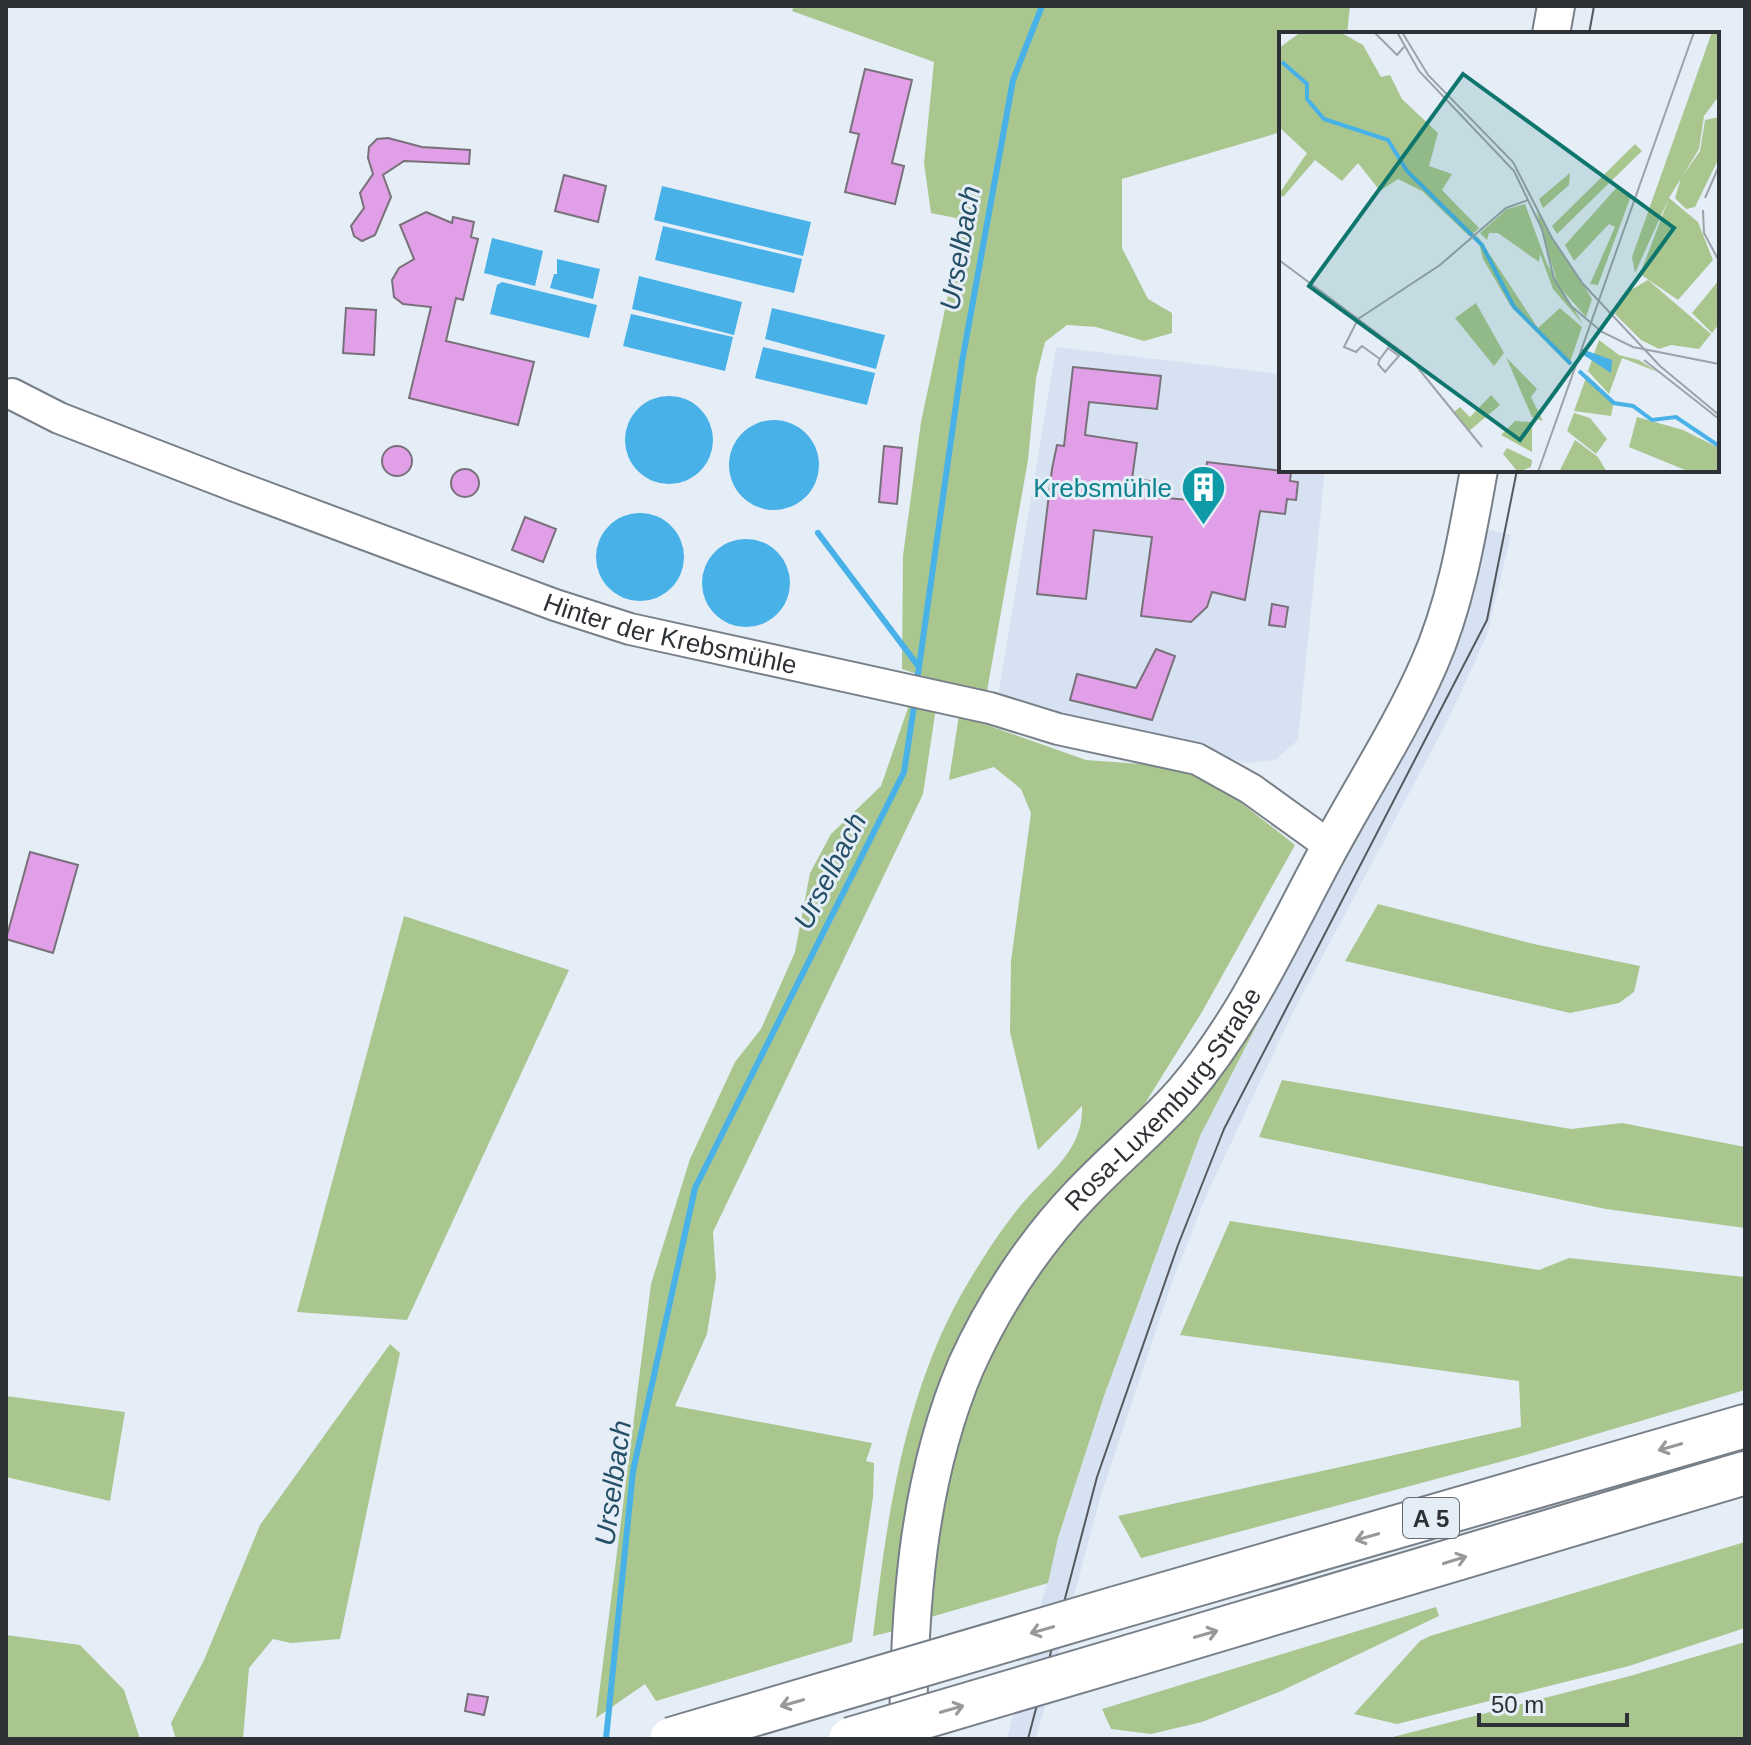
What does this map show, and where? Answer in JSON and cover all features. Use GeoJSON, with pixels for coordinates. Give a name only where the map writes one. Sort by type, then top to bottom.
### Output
{"type":"FeatureCollection","features":[{"type":"Feature","properties":{"kind":"highway","name":"A 5"},"geometry":{"type":"LineString","coordinates":[[671,1739],[1745,1426]]}},
{"type":"Feature","properties":{"kind":"highway","name":"A 5"},"geometry":{"type":"LineString","coordinates":[[850,1739],[1745,1473]]}},
{"type":"Feature","properties":{"kind":"main road"},"geometry":{"type":"LineString","coordinates":[[1551,32],[1556,6]]}},
{"type":"Feature","properties":{"kind":"main road","name":"Rosa-Luxemburg-Straße"},"geometry":{"type":"LineString","coordinates":[[908,1739],[909,1620],[927,1497],[943,1429],[967,1365],[1001,1299],[1036,1247],[1079,1196],[1183,1092],[1225,1035],[1290,924],[1330,846],[1406,713],[1431,661],[1453,598],[1479,472]]}},
{"type":"Feature","properties":{"kind":"street","name":"Hinter der Krebsmühle"},"geometry":{"type":"LineString","coordinates":[[12,394],[59,418],[555,605],[630,629],[1197,759],[1251,789],[1330,846]]}},
{"type":"Feature","properties":{"kind":"shaded area","name":"Krebsmühle"},"geometry":{"type":"Polygon","coordinates":[[[1056,347],[1279,374],[1279,472],[1325,472],[1298,740],[1275,760],[1245,763],[1199,748],[997,702],[1056,347]]]}},
{"type":"Feature","properties":{"kind":"shaded area"},"geometry":{"type":"Polygon","coordinates":[[[1486,529],[1511,535],[1487,635],[1451,714],[1292,1014],[1206,1196],[1171,1285],[1100,1498],[1036,1739],[1007,1739],[1058,1538],[1104,1396],[1200,1136],[1302,937],[1442,678],[1465,619],[1486,529]]]}},
{"type":"Feature","properties":{"kind":"green space"},"geometry":{"type":"Polygon","coordinates":[[[794,6],[1350,6],[1347,32],[1279,32],[1279,133],[1122,179],[1122,248],[1148,299],[1172,313],[1172,333],[1144,341],[1096,327],[1067,325],[1045,342],[1036,378],[1028,460],[987,691],[947,684],[902,669],[903,556],[921,422],[960,239],[956,218],[931,213],[924,163],[934,62],[792,11],[794,6]]]}},
{"type":"Feature","properties":{"kind":"green space"},"geometry":{"type":"Polygon","coordinates":[[[909,705],[936,708],[923,794],[713,1232],[716,1278],[707,1334],[675,1406],[872,1443],[866,1461],[874,1463],[873,1497],[852,1642],[656,1701],[645,1684],[596,1718],[651,1284],[690,1159],[735,1062],[761,1029],[795,952],[810,873],[831,834],[881,786],[909,705]]]}},
{"type":"Feature","properties":{"kind":"green space"},"geometry":{"type":"Polygon","coordinates":[[[959,715],[1086,760],[1197,768],[1295,845],[1202,1012],[1139,1113],[1020,1243],[898,1630],[873,1636],[885,1544],[902,1453],[929,1364],[969,1281],[1021,1205],[1062,1161],[1077,1136],[1081,1122],[1082,1106],[1038,1150],[1010,1032],[1011,961],[1031,813],[1021,789],[994,767],[949,780],[959,715]]]}},
{"type":"Feature","properties":{"kind":"green space"},"geometry":{"type":"Polygon","coordinates":[[[1355,827],[1362,831],[1302,937],[1200,1136],[1104,1396],[1058,1538],[1048,1583],[924,1619],[943,1483],[989,1345],[1355,827]]]}},
{"type":"Feature","properties":{"kind":"green space"},"geometry":{"type":"Polygon","coordinates":[[[1378,904],[1534,944],[1640,966],[1634,992],[1619,1003],[1570,1013],[1345,961],[1378,904]]]}},
{"type":"Feature","properties":{"kind":"green space"},"geometry":{"type":"Polygon","coordinates":[[[404,916],[569,970],[407,1320],[297,1312],[404,916]]]}},
{"type":"Feature","properties":{"kind":"green space"},"geometry":{"type":"Polygon","coordinates":[[[1282,1080],[1571,1129],[1622,1123],[1745,1147],[1745,1228],[1606,1209],[1259,1137],[1282,1080]]]}},
{"type":"Feature","properties":{"kind":"green space"},"geometry":{"type":"Polygon","coordinates":[[[1230,1221],[1539,1270],[1569,1258],[1745,1277],[1745,1390],[1522,1456],[1141,1558],[1118,1516],[1521,1427],[1519,1381],[1180,1335],[1230,1221]]]}},
{"type":"Feature","properties":{"kind":"green space"},"geometry":{"type":"Polygon","coordinates":[[[390,1344],[400,1353],[340,1639],[291,1643],[273,1639],[249,1668],[243,1739],[176,1739],[171,1723],[204,1660],[260,1525],[390,1344]]]}},
{"type":"Feature","properties":{"kind":"green space"},"geometry":{"type":"Polygon","coordinates":[[[6,1396],[125,1412],[110,1501],[6,1477],[6,1396]]]}},
{"type":"Feature","properties":{"kind":"green space"},"geometry":{"type":"Polygon","coordinates":[[[1745,1542],[1745,1628],[1629,1666],[1397,1724],[1354,1714],[1420,1641],[1430,1636],[1745,1542]]]}},
{"type":"Feature","properties":{"kind":"green space"},"geometry":{"type":"Polygon","coordinates":[[[1436,1607],[1439,1616],[1279,1692],[1202,1722],[1151,1734],[1111,1729],[1102,1709],[1436,1607]]]}},
{"type":"Feature","properties":{"kind":"green space"},"geometry":{"type":"Polygon","coordinates":[[[6,1635],[80,1645],[124,1690],[140,1739],[6,1739],[6,1635]]]}},
{"type":"Feature","properties":{"kind":"green space"},"geometry":{"type":"Polygon","coordinates":[[[1745,1642],[1745,1739],[1385,1739],[1630,1676],[1745,1642]]]}},
{"type":"Feature","properties":{"kind":"water"},"geometry":{"type":"Polygon","coordinates":[[[662,186],[811,222],[803,256],[654,220],[662,186]]]}},
{"type":"Feature","properties":{"kind":"water"},"geometry":{"type":"Polygon","coordinates":[[[663,226],[802,259],[794,293],[655,260],[663,226]]]}},
{"type":"Feature","properties":{"kind":"water"},"geometry":{"type":"Polygon","coordinates":[[[492,238],[543,251],[535,286],[484,273],[492,238]]]}},
{"type":"Feature","properties":{"kind":"water"},"geometry":{"type":"Polygon","coordinates":[[[557,259],[600,269],[593,299],[550,288],[554,274],[557,274],[557,259]]]}},
{"type":"Feature","properties":{"kind":"water"},"geometry":{"type":"Polygon","coordinates":[[[639,276],[742,302],[734,335],[632,309],[639,276]]]}},
{"type":"Feature","properties":{"kind":"water"},"geometry":{"type":"Polygon","coordinates":[[[502,282],[597,305],[589,338],[490,314],[497,285],[502,282]]]}},
{"type":"Feature","properties":{"kind":"water"},"geometry":{"type":"Polygon","coordinates":[[[772,308],[885,335],[876,369],[765,339],[772,308]]]}},
{"type":"Feature","properties":{"kind":"water"},"geometry":{"type":"Polygon","coordinates":[[[631,314],[733,337],[725,371],[623,346],[631,314]]]}},
{"type":"Feature","properties":{"kind":"water"},"geometry":{"type":"Polygon","coordinates":[[[763,347],[875,373],[867,405],[755,378],[763,347]]]}},
{"type":"Feature","properties":{"kind":"water"},"geometry":{"type":"Polygon","coordinates":[[[669,396],[694,403],[706,415],[713,440],[706,465],[694,477],[669,484],[644,477],[632,465],[625,440],[632,415],[644,403],[669,396]]]}},
{"type":"Feature","properties":{"kind":"water"},"geometry":{"type":"Polygon","coordinates":[[[774,420],[791,424],[806,433],[815,448],[819,465],[815,482],[806,497],[791,506],[774,510],[757,506],[742,497],[733,482],[729,465],[733,448],[742,433],[757,424],[774,420]]]}},
{"type":"Feature","properties":{"kind":"water"},"geometry":{"type":"Polygon","coordinates":[[[631,513],[649,513],[665,520],[677,532],[684,548],[684,566],[677,582],[665,594],[649,601],[631,601],[615,594],[603,582],[596,566],[596,548],[603,532],[615,520],[631,513]]]}},
{"type":"Feature","properties":{"kind":"water"},"geometry":{"type":"Polygon","coordinates":[[[746,539],[771,546],[783,558],[790,583],[783,608],[771,620],[746,627],[721,620],[709,608],[702,583],[709,558],[721,546],[746,539]]]}},
{"type":"Feature","properties":{"kind":"building"},"geometry":{"type":"Polygon","coordinates":[[[865,69],[912,80],[892,163],[904,166],[895,204],[845,192],[859,134],[850,132],[865,69]]]}},
{"type":"Feature","properties":{"kind":"building"},"geometry":{"type":"Polygon","coordinates":[[[388,138],[422,147],[470,150],[469,164],[404,161],[383,175],[391,197],[375,235],[362,241],[354,236],[351,226],[364,208],[360,193],[373,174],[368,158],[369,147],[377,139],[388,138]]]}},
{"type":"Feature","properties":{"kind":"building"},"geometry":{"type":"Polygon","coordinates":[[[564,175],[606,186],[598,222],[555,211],[564,175]]]}},
{"type":"Feature","properties":{"kind":"building"},"geometry":{"type":"Polygon","coordinates":[[[426,212],[452,223],[453,217],[474,222],[471,237],[478,239],[463,300],[456,298],[446,341],[534,362],[518,425],[409,398],[431,307],[403,304],[394,297],[392,280],[399,268],[414,259],[400,225],[426,212]]]}},
{"type":"Feature","properties":{"kind":"building"},"geometry":{"type":"Polygon","coordinates":[[[346,308],[376,310],[374,355],[343,353],[346,308]]]}},
{"type":"Feature","properties":{"kind":"building"},"geometry":{"type":"Polygon","coordinates":[[[1073,367],[1161,376],[1157,409],[1089,402],[1085,435],[1137,443],[1132,479],[1158,482],[1156,497],[1189,500],[1191,476],[1205,477],[1207,462],[1291,472],[1290,481],[1298,482],[1296,500],[1287,499],[1285,514],[1260,511],[1245,600],[1212,592],[1207,607],[1191,622],[1141,616],[1152,537],[1094,530],[1086,599],[1037,594],[1052,469],[1057,445],[1064,446],[1073,367]]]}},
{"type":"Feature","properties":{"kind":"building"},"geometry":{"type":"Polygon","coordinates":[[[397,446],[407,451],[412,461],[407,471],[397,476],[387,471],[382,461],[387,451],[397,446]]]}},
{"type":"Feature","properties":{"kind":"building"},"geometry":{"type":"Polygon","coordinates":[[[884,446],[902,448],[897,504],[879,502],[884,446]]]}},
{"type":"Feature","properties":{"kind":"building"},"geometry":{"type":"Polygon","coordinates":[[[465,469],[475,473],[479,483],[475,493],[465,497],[455,493],[451,483],[455,473],[465,469]]]}},
{"type":"Feature","properties":{"kind":"building"},"geometry":{"type":"Polygon","coordinates":[[[525,517],[556,529],[543,562],[512,550],[525,517]]]}},
{"type":"Feature","properties":{"kind":"building"},"geometry":{"type":"Polygon","coordinates":[[[1272,604],[1288,607],[1285,627],[1269,625],[1272,604]]]}},
{"type":"Feature","properties":{"kind":"building"},"geometry":{"type":"Polygon","coordinates":[[[1156,649],[1175,656],[1152,720],[1070,700],[1077,674],[1136,688],[1156,649]]]}},
{"type":"Feature","properties":{"kind":"building"},"geometry":{"type":"Polygon","coordinates":[[[30,852],[78,865],[53,953],[6,939],[30,852]]]}},
{"type":"Feature","properties":{"kind":"building"},"geometry":{"type":"Polygon","coordinates":[[[468,1694],[488,1697],[484,1715],[465,1711],[468,1694]]]}},
{"type":"Feature","properties":{"kind":"waterway","name":"Urselbach"},"geometry":{"type":"LineString","coordinates":[[917,681],[962,362],[1013,80],[1042,6]]}},
{"type":"Feature","properties":{"kind":"waterway"},"geometry":{"type":"LineString","coordinates":[[818,533],[919,667]]}},
{"type":"Feature","properties":{"kind":"waterway","name":"Urselbach"},"geometry":{"type":"LineString","coordinates":[[606,1739],[633,1471],[695,1188],[904,772],[915,700]]}},
{"type":"Feature","properties":{"kind":"tram line"},"geometry":{"type":"LineString","coordinates":[[1589,32],[1594,6]]}},
{"type":"Feature","properties":{"kind":"tram line"},"geometry":{"type":"LineString","coordinates":[[1028,1739],[1097,1477],[1178,1245],[1224,1129],[1487,620],[1517,472]]}},
{"type":"Feature","properties":{"kind":"place","name":"Krebsmühle"},"geometry":{"type":"Point","coordinates":[1203,527]}}]}
